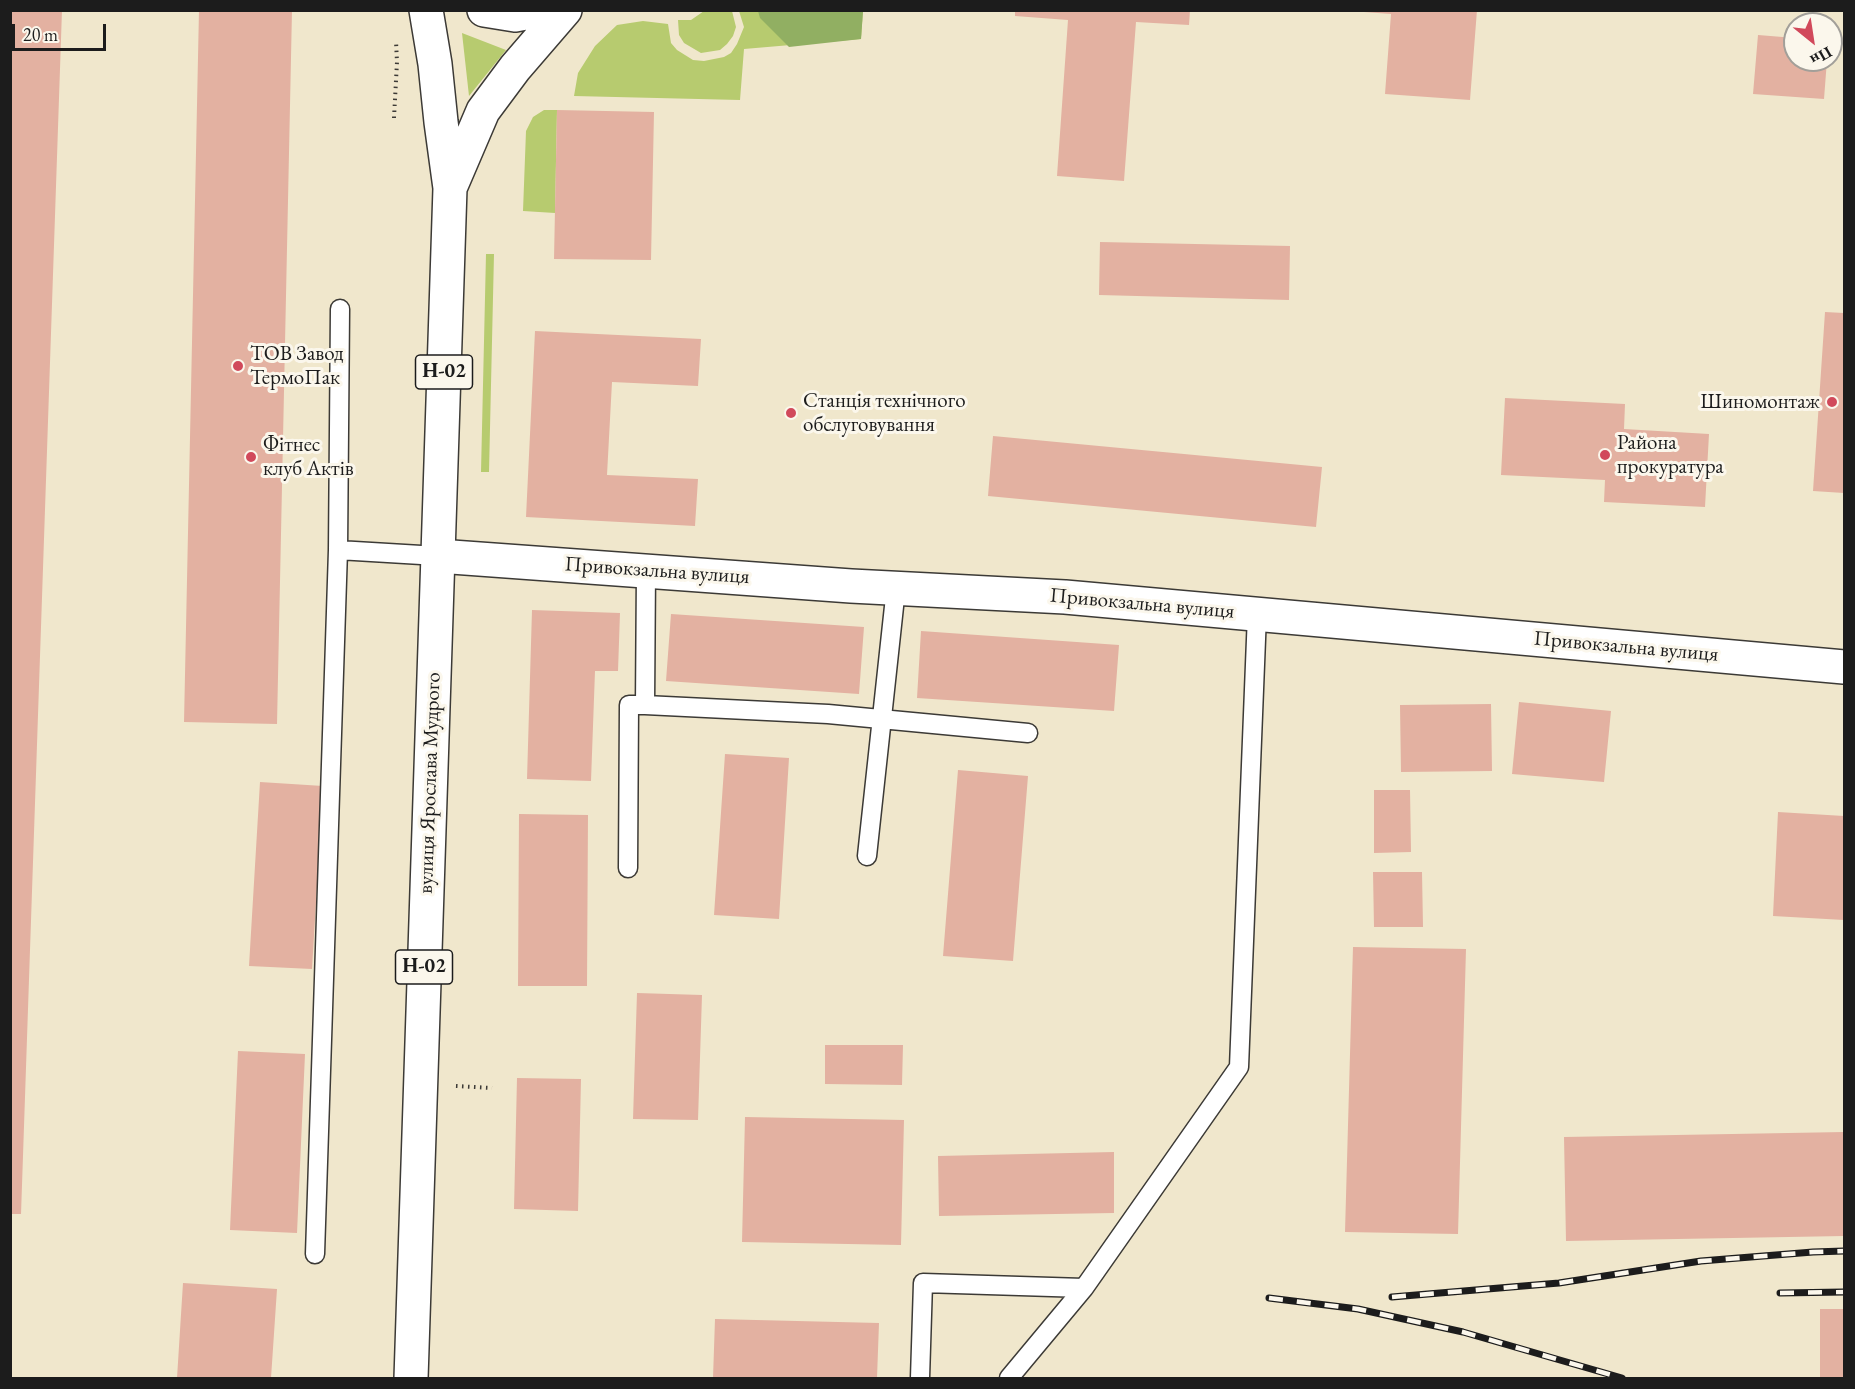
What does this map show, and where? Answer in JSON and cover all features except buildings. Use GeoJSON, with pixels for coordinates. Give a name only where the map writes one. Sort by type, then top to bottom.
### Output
{"type":"FeatureCollection","features":[{"type":"Feature","properties":{"kind":"main road","name":"вулиця Ярослава Мудрого"},"geometry":{"type":"LineString","coordinates":[[411,1378],[450,188],[426,10]]}},
{"type":"Feature","properties":{"kind":"main road"},"geometry":{"type":"LineString","coordinates":[[484,10],[515,15],[541,10]]}},
{"type":"Feature","properties":{"kind":"main road","name":"вулиця Ярослава Мудрого"},"geometry":{"type":"LineString","coordinates":[[450,188],[483,111],[515,68],[566,10]]}},
{"type":"Feature","properties":{"kind":"main road","name":"Привокзальна вулиця"},"geometry":{"type":"LineString","coordinates":[[438,556],[896,588],[1065,597],[1845,667]]}},
{"type":"Feature","properties":{"kind":"lane"},"geometry":{"type":"LineString","coordinates":[[315,1254],[338,550],[340,309]]}},
{"type":"Feature","properties":{"kind":"lane"},"geometry":{"type":"LineString","coordinates":[[338,550],[438,556]]}},
{"type":"Feature","properties":{"kind":"lane"},"geometry":{"type":"LineString","coordinates":[[645,705],[646,570]]}},
{"type":"Feature","properties":{"kind":"lane"},"geometry":{"type":"LineString","coordinates":[[867,856],[896,588]]}},
{"type":"Feature","properties":{"kind":"lane"},"geometry":{"type":"LineString","coordinates":[[1009,1378],[1084,1288],[1239,1067],[1257,614]]}},
{"type":"Feature","properties":{"kind":"lane"},"geometry":{"type":"LineString","coordinates":[[628,868],[629,705],[828,714],[1028,733]]}},
{"type":"Feature","properties":{"kind":"lane"},"geometry":{"type":"LineString","coordinates":[[920,1378],[923,1283],[1084,1288]]}},
{"type":"Feature","properties":{"kind":"path"},"geometry":{"type":"LineString","coordinates":[[394,118],[397,62]]}},
{"type":"Feature","properties":{"kind":"path"},"geometry":{"type":"LineString","coordinates":[[456,1086],[492,1088]]}},
{"type":"Feature","properties":{"kind":"green space"},"geometry":{"type":"Polygon","coordinates":[[[704,11],[732,11],[736,27],[733,36],[720,50],[701,53],[684,43],[679,35],[678,20],[691,20],[704,11]]]}},
{"type":"Feature","properties":{"kind":"green space"},"geometry":{"type":"Polygon","coordinates":[[[739,11],[863,11],[861,39],[744,49],[740,100],[574,96],[578,73],[595,46],[617,25],[643,21],[668,24],[671,43],[677,50],[693,60],[704,61],[724,57],[731,53],[744,27],[739,11]]]}},
{"type":"Feature","properties":{"kind":"green space"},"geometry":{"type":"Polygon","coordinates":[[[758,11],[863,11],[861,39],[789,47],[760,18],[758,11]]]}},
{"type":"Feature","properties":{"kind":"green space"},"geometry":{"type":"Polygon","coordinates":[[[462,33],[506,50],[469,96],[462,33]]]}},
{"type":"Feature","properties":{"kind":"green space"},"geometry":{"type":"Polygon","coordinates":[[[544,110],[557,110],[555,213],[523,211],[526,131],[533,117],[544,110]]]}},
{"type":"Feature","properties":{"kind":"green space"},"geometry":{"type":"Polygon","coordinates":[[[486,254],[494,254],[489,472],[481,472],[486,254]]]}},
{"type":"Feature","properties":{"kind":"railway"},"geometry":{"type":"LineString","coordinates":[[1392,1297],[1559,1283],[1701,1261],[1844,1251]]}},
{"type":"Feature","properties":{"kind":"railway"},"geometry":{"type":"LineString","coordinates":[[1780,1293],[1844,1292]]}},
{"type":"Feature","properties":{"kind":"railway"},"geometry":{"type":"LineString","coordinates":[[1269,1298],[1358,1309],[1463,1332],[1622,1378]]}},
{"type":"Feature","properties":{"kind":"place","name":"ТОВ Завод ТермоПак"},"geometry":{"type":"Point","coordinates":[238,366]}},
{"type":"Feature","properties":{"kind":"place","name":"Шиномонтаж"},"geometry":{"type":"Point","coordinates":[1832,402]}},
{"type":"Feature","properties":{"kind":"place","name":"Станція технічного обслуговування"},"geometry":{"type":"Point","coordinates":[791,413]}},
{"type":"Feature","properties":{"kind":"place","name":"Района прокуратура"},"geometry":{"type":"Point","coordinates":[1605,455]}},
{"type":"Feature","properties":{"kind":"place","name":"Фітнес клуб Актів"},"geometry":{"type":"Point","coordinates":[251,457]}}]}
